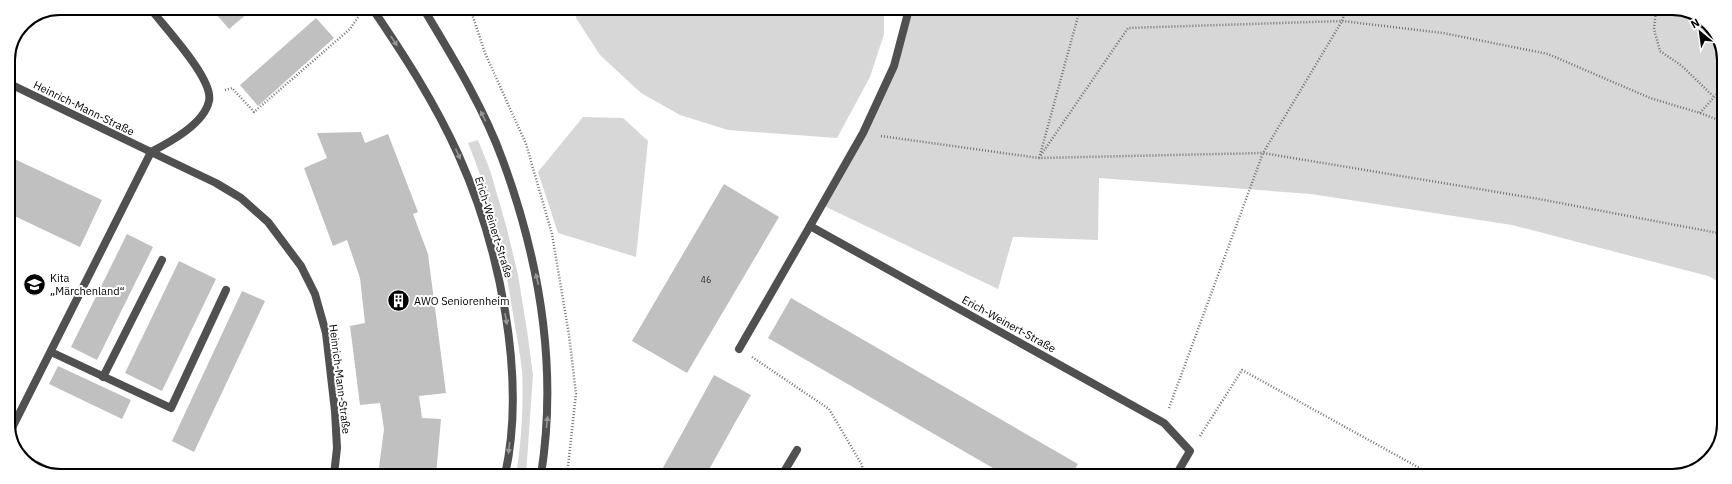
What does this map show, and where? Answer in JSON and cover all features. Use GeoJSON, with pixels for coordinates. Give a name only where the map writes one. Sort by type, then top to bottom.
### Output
{"type":"FeatureCollection","features":[{"type":"Feature","properties":{"kind":"street"},"geometry":{"type":"LineString","coordinates":[[15,422],[151,152],[177,138],[198,119],[209,101],[210,92],[204,77],[155,15]]}},
{"type":"Feature","properties":{"kind":"street","name":"Erich-Weinert-Straße"},"geometry":{"type":"LineString","coordinates":[[377,15],[442,120],[472,186],[485,231],[501,290],[511,365],[512,424],[507,469]]}},
{"type":"Feature","properties":{"kind":"street"},"geometry":{"type":"LineString","coordinates":[[427,15],[462,76],[503,160],[524,230],[539,288],[547,352],[548,415],[542,469]]}},
{"type":"Feature","properties":{"kind":"street"},"geometry":{"type":"LineString","coordinates":[[739,349],[863,133],[894,66],[907,15]]}},
{"type":"Feature","properties":{"kind":"street","name":"Heinrich-Mann-Straße"},"geometry":{"type":"LineString","coordinates":[[15,86],[216,183],[241,198],[268,222],[301,266],[315,294],[326,333],[338,448],[335,469]]}},
{"type":"Feature","properties":{"kind":"street","name":"Erich-Weinert-Straße"},"geometry":{"type":"LineString","coordinates":[[810,226],[1164,423],[1190,451]]}},
{"type":"Feature","properties":{"kind":"street"},"geometry":{"type":"LineString","coordinates":[[103,377],[162,260]]}},
{"type":"Feature","properties":{"kind":"street"},"geometry":{"type":"LineString","coordinates":[[51,352],[171,408],[226,290]]}},
{"type":"Feature","properties":{"kind":"street"},"geometry":{"type":"LineString","coordinates":[[785,469],[796,450]]}},
{"type":"Feature","properties":{"kind":"street"},"geometry":{"type":"LineString","coordinates":[[1180,469],[1190,451]]}},
{"type":"Feature","properties":{"kind":"path"},"geometry":{"type":"LineString","coordinates":[[210,92],[232,88],[254,112],[350,29],[360,15]]}},
{"type":"Feature","properties":{"kind":"path"},"geometry":{"type":"LineString","coordinates":[[1039,158],[1078,15]]}},
{"type":"Feature","properties":{"kind":"path"},"geometry":{"type":"LineString","coordinates":[[1164,423],[1262,153],[1342,21],[1344,15]]}},
{"type":"Feature","properties":{"kind":"path"},"geometry":{"type":"LineString","coordinates":[[1655,15],[1654,29],[1660,51],[1682,66],[1713,96]]}},
{"type":"Feature","properties":{"kind":"path"},"geometry":{"type":"LineString","coordinates":[[1039,158],[1128,28],[1342,21],[1443,33],[1548,54],[1650,98],[1700,112],[1717,119]]}},
{"type":"Feature","properties":{"kind":"path"},"geometry":{"type":"LineString","coordinates":[[1700,112],[1717,92]]}},
{"type":"Feature","properties":{"kind":"path"},"geometry":{"type":"LineString","coordinates":[[863,133],[1039,158],[1262,153],[1539,199],[1717,233]]}},
{"type":"Feature","properties":{"kind":"path"},"geometry":{"type":"LineString","coordinates":[[739,349],[829,409],[862,469]]}},
{"type":"Feature","properties":{"kind":"path"},"geometry":{"type":"LineString","coordinates":[[1190,451],[1242,370],[1421,469]]}},
{"type":"Feature","properties":{"kind":"shaded area"},"geometry":{"type":"Polygon","coordinates":[[[576,15],[884,15],[884,34],[870,77],[837,138],[728,130],[680,115],[641,93],[600,55],[576,18],[576,15]]]}},
{"type":"Feature","properties":{"kind":"shaded area"},"geometry":{"type":"Polygon","coordinates":[[[907,15],[1678,15],[1689,18],[1706,30],[1714,43],[1717,57],[1717,281],[1708,276],[1512,225],[1311,194],[1099,178],[1098,240],[1013,237],[998,289],[822,205],[894,66],[907,15]]]}},
{"type":"Feature","properties":{"kind":"shaded area"},"geometry":{"type":"Polygon","coordinates":[[[583,117],[623,118],[648,141],[636,257],[558,233],[538,172],[583,117]]]}},
{"type":"Feature","properties":{"kind":"shaded area"},"geometry":{"type":"Polygon","coordinates":[[[478,140],[490,170],[507,229],[518,275],[533,375],[526,469],[517,469],[522,423],[523,383],[520,355],[508,287],[495,224],[483,183],[468,143],[478,140]]]}},
{"type":"Feature","properties":{"kind":"building"},"geometry":{"type":"Polygon","coordinates":[[[217,15],[246,15],[229,29],[217,15]]]}},
{"type":"Feature","properties":{"kind":"building"},"geometry":{"type":"Polygon","coordinates":[[[316,18],[334,38],[258,106],[240,85],[316,18]]]}},
{"type":"Feature","properties":{"kind":"building","name":"AWO Seniorenheim"},"geometry":{"type":"Polygon","coordinates":[[[361,132],[365,143],[388,134],[418,212],[413,214],[428,254],[446,393],[419,396],[422,418],[441,419],[437,469],[379,469],[384,429],[380,403],[360,405],[350,326],[365,323],[360,278],[347,240],[333,246],[304,168],[327,158],[317,133],[361,132]]]}},
{"type":"Feature","properties":{"kind":"building"},"geometry":{"type":"Polygon","coordinates":[[[15,159],[102,200],[80,247],[15,216],[15,159]]]}},
{"type":"Feature","properties":{"kind":"building"},"geometry":{"type":"Polygon","coordinates":[[[724,184],[779,217],[687,373],[632,341],[724,184]]]}},
{"type":"Feature","properties":{"kind":"building"},"geometry":{"type":"Polygon","coordinates":[[[127,234],[153,247],[97,360],[71,347],[127,234]]]}},
{"type":"Feature","properties":{"kind":"building"},"geometry":{"type":"Polygon","coordinates":[[[179,261],[216,279],[162,391],[125,373],[179,261]]]}},
{"type":"Feature","properties":{"kind":"building"},"geometry":{"type":"Polygon","coordinates":[[[242,291],[265,301],[194,452],[172,441],[242,291]]]}},
{"type":"Feature","properties":{"kind":"building"},"geometry":{"type":"Polygon","coordinates":[[[791,298],[1078,464],[1075,469],[995,469],[768,338],[791,298]]]}},
{"type":"Feature","properties":{"kind":"building"},"geometry":{"type":"Polygon","coordinates":[[[58,366],[131,400],[122,419],[49,384],[58,366]]]}},
{"type":"Feature","properties":{"kind":"building"},"geometry":{"type":"Polygon","coordinates":[[[714,375],[751,395],[709,469],[662,469],[714,375]]]}},
{"type":"Feature","properties":{"kind":"place","name":"Kita „Märchenland“"},"geometry":{"type":"Point","coordinates":[35,284]}},
{"type":"Feature","properties":{"kind":"place","name":"AWO Seniorenheim"},"geometry":{"type":"Point","coordinates":[398,301]}}]}
